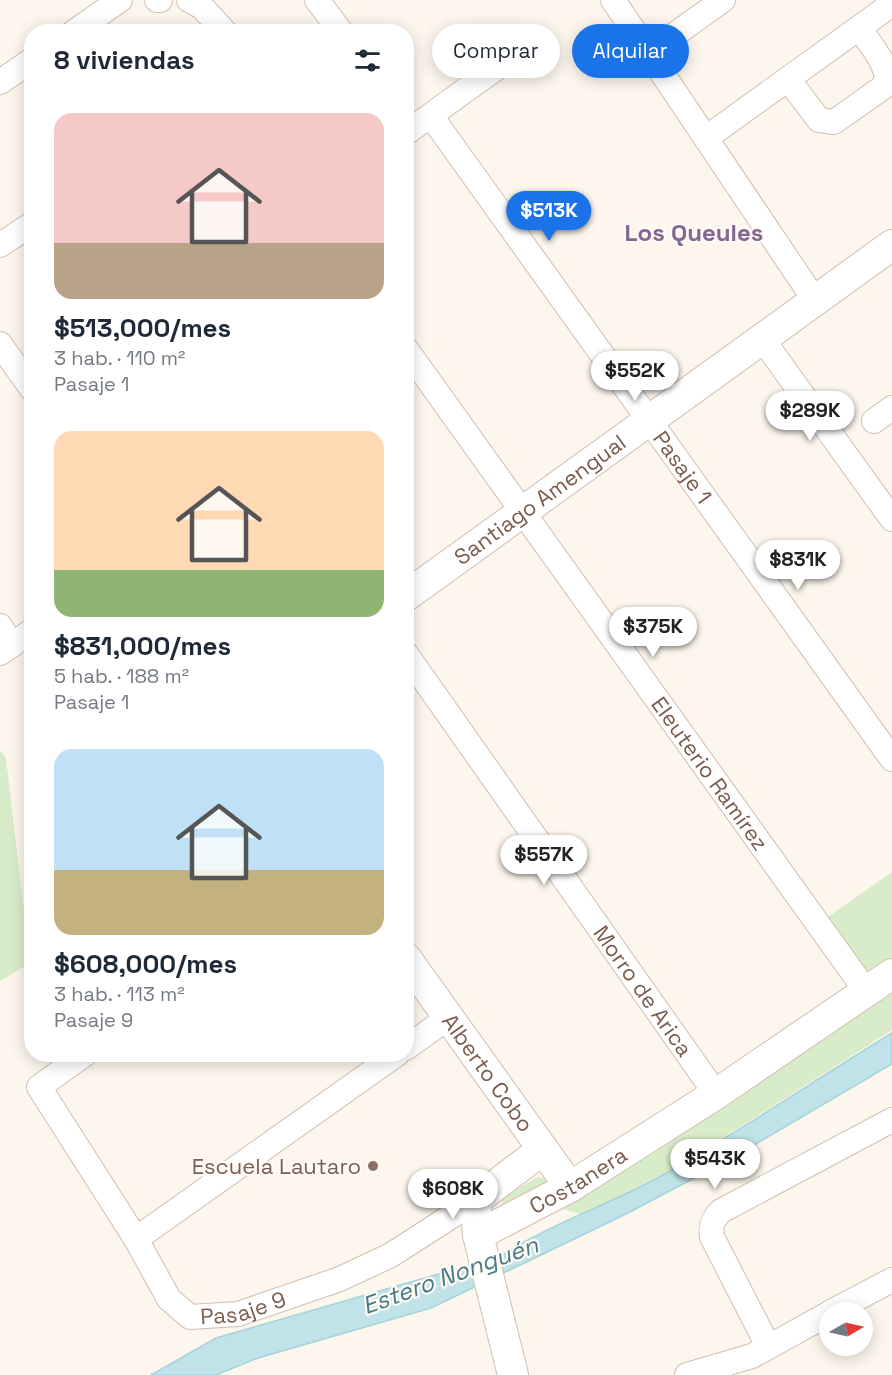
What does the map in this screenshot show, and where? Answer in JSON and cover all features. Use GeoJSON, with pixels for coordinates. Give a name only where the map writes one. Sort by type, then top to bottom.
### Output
{"type":"FeatureCollection","features":[{"type":"Feature","properties":{"kind":"street"},"geometry":{"type":"LineString","coordinates":[[86,24],[120,0]]}},
{"type":"Feature","properties":{"kind":"street"},"geometry":{"type":"LineString","coordinates":[[189,0],[202,7],[218,24]]}},
{"type":"Feature","properties":{"kind":"street"},"geometry":{"type":"LineString","coordinates":[[317,0],[335,24]]}},
{"type":"Feature","properties":{"kind":"street"},"geometry":{"type":"LineString","coordinates":[[613,0],[629,24]]}},
{"type":"Feature","properties":{"kind":"street"},"geometry":{"type":"LineString","coordinates":[[689,24],[723,0]]}},
{"type":"Feature","properties":{"kind":"street"},"geometry":{"type":"LineString","coordinates":[[706,138],[892,4]]}},
{"type":"Feature","properties":{"kind":"street"},"geometry":{"type":"LineString","coordinates":[[788,79],[819,120],[834,122],[886,85],[885,69],[859,28]]}},
{"type":"Feature","properties":{"kind":"street"},"geometry":{"type":"LineString","coordinates":[[0,82],[24,66]]}},
{"type":"Feature","properties":{"kind":"street"},"geometry":{"type":"LineString","coordinates":[[414,128],[483,78]]}},
{"type":"Feature","properties":{"kind":"street"},"geometry":{"type":"LineString","coordinates":[[666,78],[816,302]]}},
{"type":"Feature","properties":{"kind":"street","name":"Pasaje 1"},"geometry":{"type":"LineString","coordinates":[[431,116],[892,759]]}},
{"type":"Feature","properties":{"kind":"street"},"geometry":{"type":"LineString","coordinates":[[0,245],[24,229]]}},
{"type":"Feature","properties":{"kind":"street","name":"Santiago Amengual"},"geometry":{"type":"LineString","coordinates":[[414,590],[892,245]]}},
{"type":"Feature","properties":{"kind":"street"},"geometry":{"type":"LineString","coordinates":[[763,340],[892,519]]}},
{"type":"Feature","properties":{"kind":"street"},"geometry":{"type":"LineString","coordinates":[[0,344],[24,378]]}},
{"type":"Feature","properties":{"kind":"street","name":"Eleuterio Ramírez"},"geometry":{"type":"LineString","coordinates":[[414,360],[866,992]]}},
{"type":"Feature","properties":{"kind":"street","name":"Morro de Arica"},"geometry":{"type":"LineString","coordinates":[[414,665],[716,1094]]}},
{"type":"Feature","properties":{"kind":"street","name":"Alberto Cobo"},"geometry":{"type":"LineString","coordinates":[[414,969],[570,1187]]}},
{"type":"Feature","properties":{"kind":"street","name":"Costanera"},"geometry":{"type":"LineString","coordinates":[[482,1246],[716,1094],[892,974]]}},
{"type":"Feature","properties":{"kind":"street"},"geometry":{"type":"LineString","coordinates":[[414,1041],[449,1017]]}},
{"type":"Feature","properties":{"kind":"street","name":"Pasaje 9"},"geometry":{"type":"LineString","coordinates":[[74,1062],[39,1087],[136,1239],[169,1299],[190,1317],[238,1314],[340,1279],[391,1255],[475,1201]]}},
{"type":"Feature","properties":{"kind":"street"},"geometry":{"type":"LineString","coordinates":[[136,1239],[386,1062]]}},
{"type":"Feature","properties":{"kind":"street"},"geometry":{"type":"LineString","coordinates":[[759,1359],[712,1237],[712,1224],[716,1216],[721,1211],[892,1120]]}},
{"type":"Feature","properties":{"kind":"street","name":"Costanera"},"geometry":{"type":"LineString","coordinates":[[475,1201],[543,1149]]}},
{"type":"Feature","properties":{"kind":"street"},"geometry":{"type":"LineString","coordinates":[[475,1201],[482,1246],[513,1375]]}},
{"type":"Feature","properties":{"kind":"street"},"geometry":{"type":"LineString","coordinates":[[851,1302],[892,1280]]}},
{"type":"Feature","properties":{"kind":"street"},"geometry":{"type":"LineString","coordinates":[[687,1375],[759,1359],[819,1320]]}},
{"type":"Feature","properties":{"kind":"green space"},"geometry":{"type":"Polygon","coordinates":[[[0,750],[6,758],[24,912],[24,967],[0,981],[0,750]]]}},
{"type":"Feature","properties":{"kind":"green space"},"geometry":{"type":"Polygon","coordinates":[[[892,872],[892,959],[868,975],[825,919],[892,872]]]}},
{"type":"Feature","properties":{"kind":"green space"},"geometry":{"type":"Polygon","coordinates":[[[892,986],[892,1030],[671,1171],[583,1215],[560,1208],[892,986]]]}},
{"type":"Feature","properties":{"kind":"green space"},"geometry":{"type":"Polygon","coordinates":[[[538,1177],[547,1179],[549,1183],[504,1207],[502,1199],[505,1196],[538,1177]]]}},
{"type":"Feature","properties":{"kind":"water","name":"Estero Nonguén"},"geometry":{"type":"Polygon","coordinates":[[[892,1033],[892,1064],[732,1158],[626,1214],[431,1308],[258,1358],[216,1375],[151,1375],[216,1338],[501,1256],[542,1232],[651,1182],[892,1033]]]}},
{"type":"Feature","properties":{"kind":"place","name":"Escuela Lautaro"},"geometry":{"type":"Point","coordinates":[373,1166]}},
{"type":"Feature","properties":{"kind":"district","name":"Los Queules"},"geometry":{"type":"Point","coordinates":[694,232]}}]}
